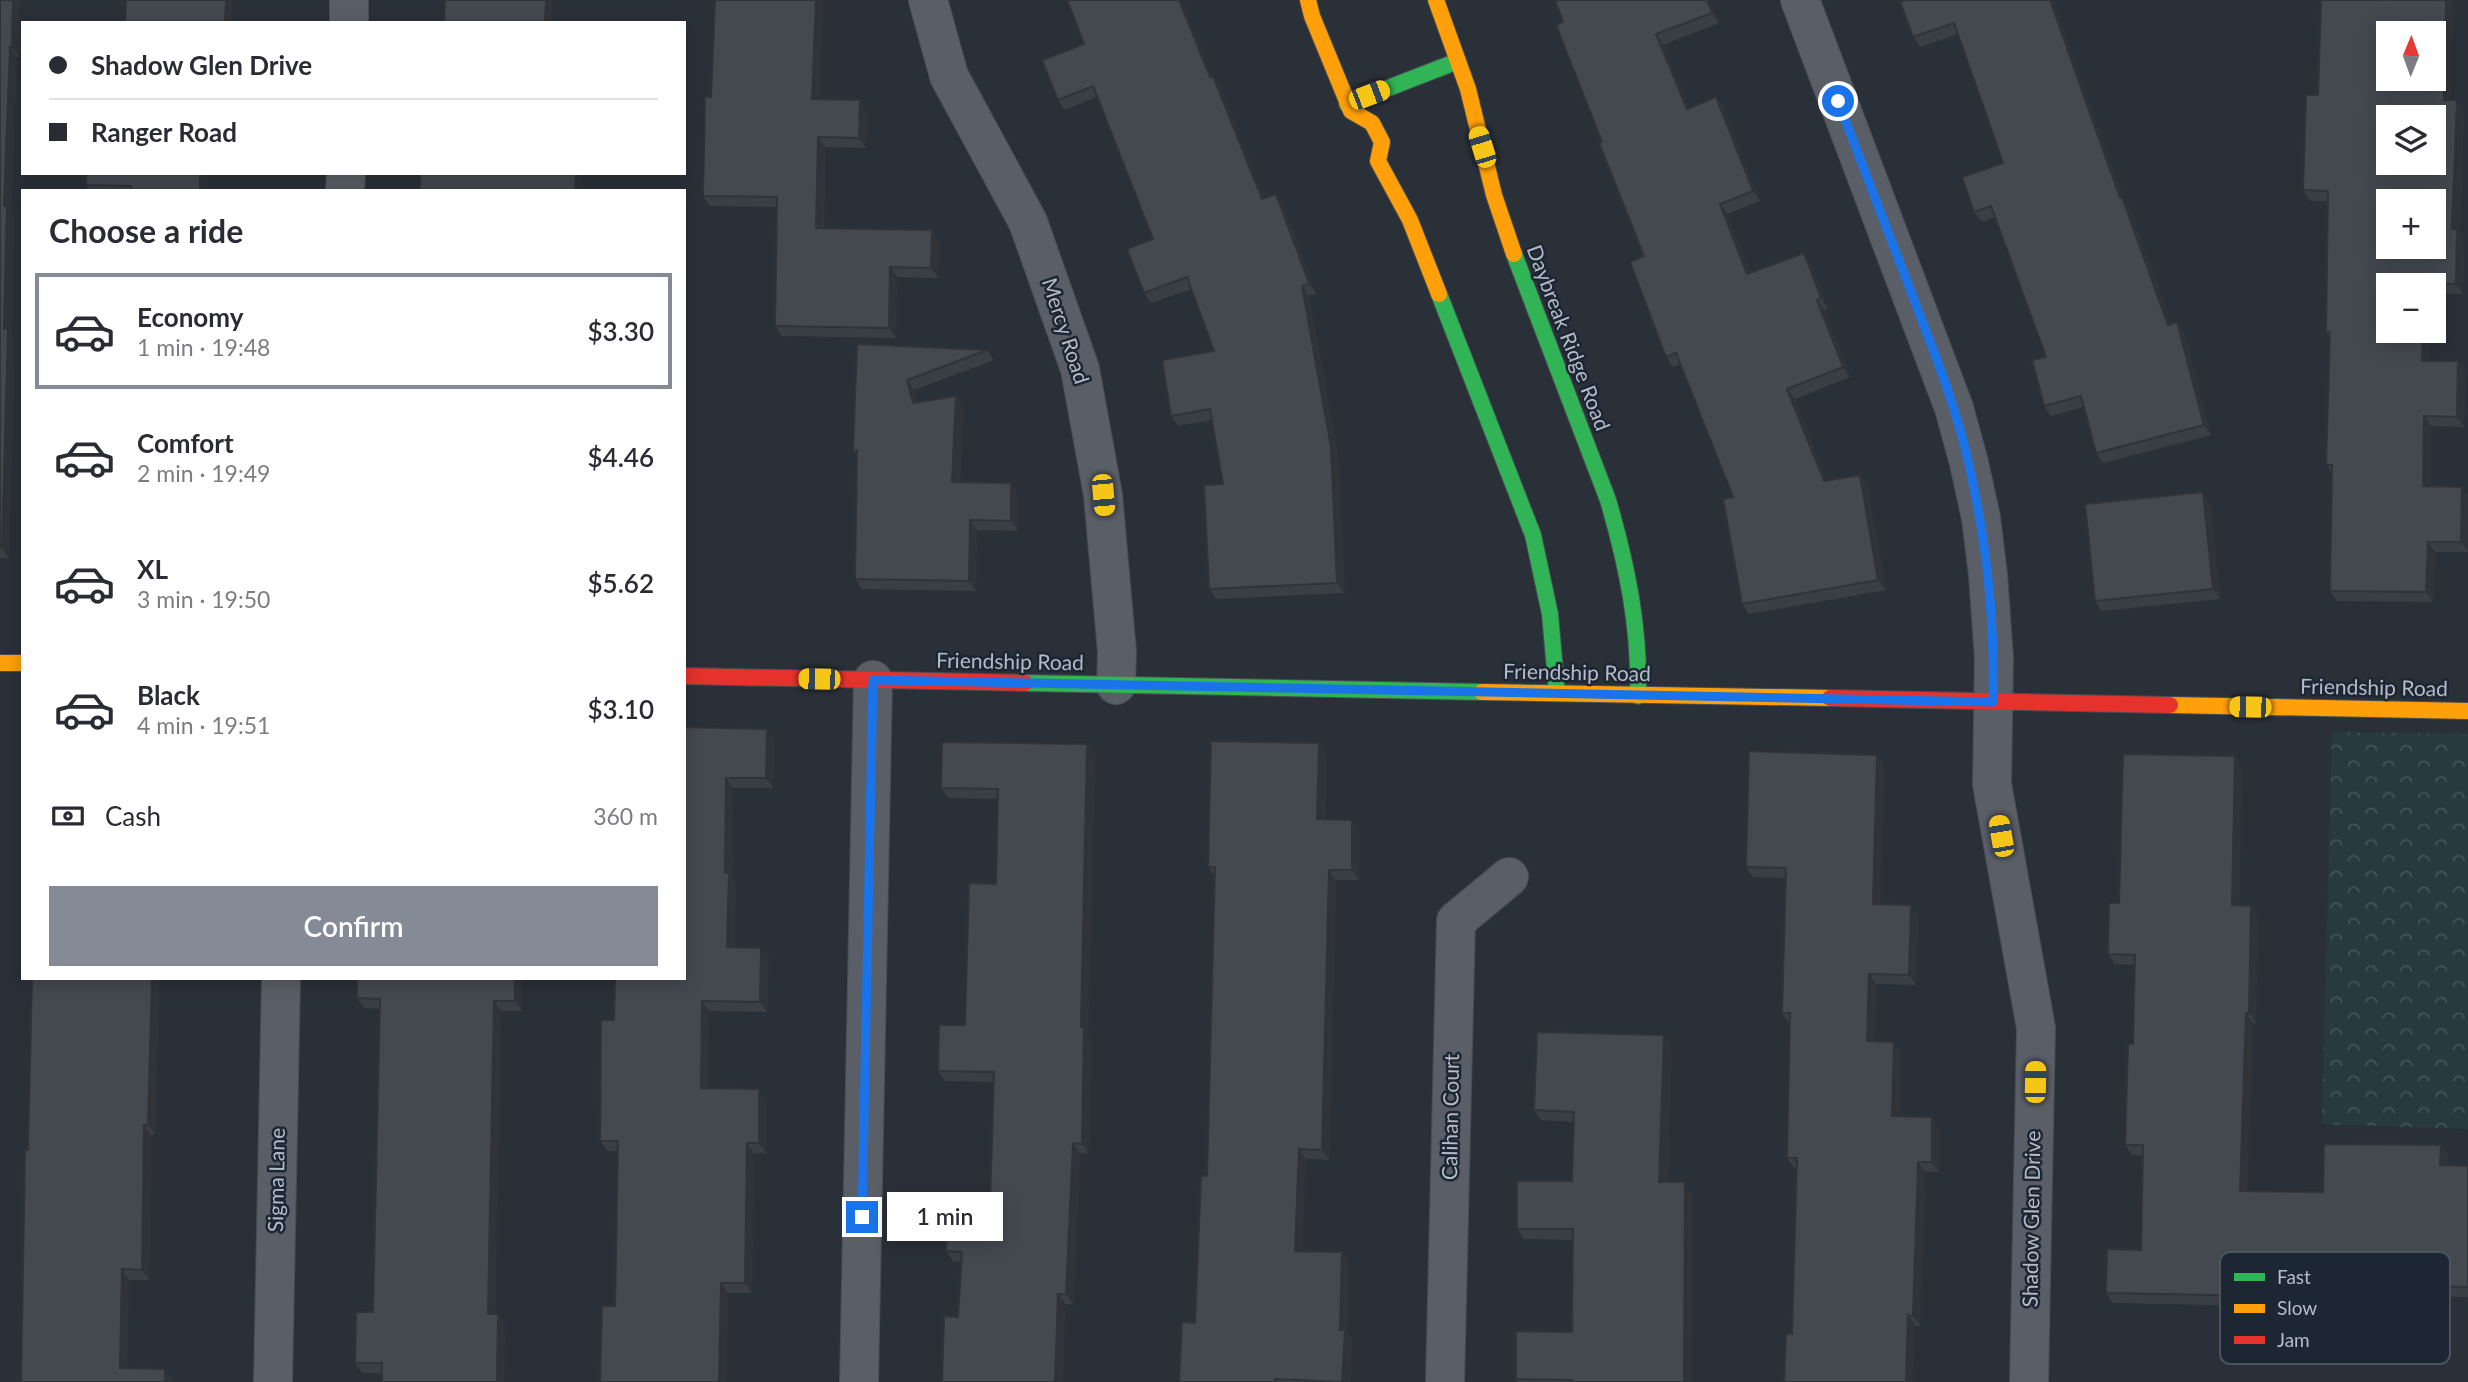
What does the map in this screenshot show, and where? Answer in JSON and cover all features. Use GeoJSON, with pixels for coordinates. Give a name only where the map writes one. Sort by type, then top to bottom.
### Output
{"type":"FeatureCollection","features":[{"type":"Feature","properties":{"kind":"street"},"geometry":{"type":"LineString","coordinates":[[349,0],[349,21]]}},
{"type":"Feature","properties":{"kind":"street","name":"Mercy Road"},"geometry":{"type":"LineString","coordinates":[[928,0],[949,76],[1028,222],[1080,369],[1103,495],[1117,652],[1116,685]]}},
{"type":"Feature","properties":{"kind":"street"},"geometry":{"type":"LineString","coordinates":[[1308,0],[1349,112],[1372,123],[1382,142],[1373,159],[1410,220],[1533,536],[1553,629],[1556,693]]}},
{"type":"Feature","properties":{"kind":"street","name":"Daybreak Ridge Road"},"geometry":{"type":"LineString","coordinates":[[1436,0],[1468,89],[1494,195],[1509,241],[1608,500],[1621,543],[1631,588],[1638,695]]}},
{"type":"Feature","properties":{"kind":"street","name":"Shadow Glen Drive"},"geometry":{"type":"LineString","coordinates":[[1800,0],[1935,354],[1966,452],[1980,518],[1989,575],[1993,631],[1992,784],[2036,1027],[2029,1382]]}},
{"type":"Feature","properties":{"kind":"street"},"geometry":{"type":"LineString","coordinates":[[1349,112],[1458,61]]}},
{"type":"Feature","properties":{"kind":"street"},"geometry":{"type":"LineString","coordinates":[[0,663],[21,663]]}},
{"type":"Feature","properties":{"kind":"street","name":"Friendship Road"},"geometry":{"type":"LineString","coordinates":[[686,676],[2468,711]]}},
{"type":"Feature","properties":{"kind":"street"},"geometry":{"type":"LineString","coordinates":[[859,1382],[873,680]]}},
{"type":"Feature","properties":{"kind":"street","name":"Calihan Court"},"geometry":{"type":"LineString","coordinates":[[1446,1382],[1456,921],[1509,877]]}},
{"type":"Feature","properties":{"kind":"street","name":"Sigma Lane"},"geometry":{"type":"LineString","coordinates":[[274,1382],[281,980]]}},
{"type":"Feature","properties":{"kind":"green space"},"geometry":{"type":"Polygon","coordinates":[[[2332,732],[2468,734],[2468,1129],[2322,1124],[2332,732]]]}},
{"type":"Feature","properties":{"kind":"building"},"geometry":{"type":"Polygon","coordinates":[[[0,0],[13,0],[4,206],[7,206],[4,329],[8,329],[2,548],[0,548],[0,0]]]}},
{"type":"Feature","properties":{"kind":"building"},"geometry":{"type":"Polygon","coordinates":[[[126,0],[226,0],[225,21],[125,21],[126,0]]]}},
{"type":"Feature","properties":{"kind":"building"},"geometry":{"type":"Polygon","coordinates":[[[445,0],[546,0],[545,21],[444,21],[445,0]]]}},
{"type":"Feature","properties":{"kind":"building"},"geometry":{"type":"Polygon","coordinates":[[[715,0],[816,0],[812,99],[860,100],[859,138],[818,137],[816,228],[932,230],[931,268],[890,267],[889,328],[775,326],[777,197],[703,196],[705,97],[711,97],[715,0]]]}},
{"type":"Feature","properties":{"kind":"building"},"geometry":{"type":"Polygon","coordinates":[[[1067,0],[1179,0],[1210,77],[1213,76],[1262,199],[1276,194],[1309,283],[1302,286],[1331,447],[1337,583],[1209,589],[1204,485],[1223,484],[1210,409],[1171,416],[1162,360],[1214,351],[1187,277],[1144,293],[1127,249],[1153,239],[1093,86],[1058,100],[1042,60],[1084,44],[1067,0]]]}},
{"type":"Feature","properties":{"kind":"building"},"geometry":{"type":"Polygon","coordinates":[[[1555,0],[1707,0],[1712,13],[1656,34],[1687,109],[1716,97],[1753,191],[1720,204],[1747,274],[1804,253],[1821,298],[1817,300],[1843,367],[1787,389],[1824,481],[1860,475],[1878,580],[1742,604],[1723,499],[1733,497],[1676,353],[1666,357],[1630,262],[1644,256],[1556,25],[1563,22],[1555,0]]]}},
{"type":"Feature","properties":{"kind":"building"},"geometry":{"type":"Polygon","coordinates":[[[2050,0],[2168,325],[2177,322],[2204,425],[2096,453],[2081,396],[2044,406],[2032,360],[2046,357],[1991,206],[1974,212],[1962,177],[2003,163],[1954,23],[1913,37],[1900,2],[2050,0]]]}},
{"type":"Feature","properties":{"kind":"building"},"geometry":{"type":"Polygon","coordinates":[[[2321,0],[2446,0],[2446,21],[2376,21],[2376,91],[2444,91],[2444,100],[2457,100],[2452,229],[2457,229],[2456,284],[2446,284],[2446,273],[2376,273],[2376,343],[2423,343],[2422,361],[2458,361],[2457,417],[2424,416],[2423,486],[2462,487],[2461,542],[2428,542],[2426,592],[2330,591],[2332,465],[2326,465],[2330,332],[2326,332],[2328,191],[2303,190],[2306,95],[2318,95],[2321,0]]]}},
{"type":"Feature","properties":{"kind":"building"},"geometry":{"type":"Polygon","coordinates":[[[86,175],[200,175],[200,189],[131,189],[131,186],[86,185],[86,175]]]}},
{"type":"Feature","properties":{"kind":"building"},"geometry":{"type":"Polygon","coordinates":[[[420,175],[576,175],[575,189],[420,189],[420,175]]]}},
{"type":"Feature","properties":{"kind":"building"},"geometry":{"type":"Polygon","coordinates":[[[857,344],[987,350],[907,380],[913,403],[956,396],[952,482],[1011,483],[1011,521],[970,520],[969,581],[855,579],[857,450],[853,450],[857,344]]]}},
{"type":"Feature","properties":{"kind":"building"},"geometry":{"type":"Polygon","coordinates":[[[2203,492],[2213,589],[2095,601],[2085,504],[2203,492]]]}},
{"type":"Feature","properties":{"kind":"building"},"geometry":{"type":"Polygon","coordinates":[[[686,727],[767,729],[766,778],[726,778],[725,873],[729,873],[727,947],[761,948],[760,1002],[702,1001],[701,1088],[759,1089],[759,1143],[747,1143],[745,1283],[721,1283],[719,1382],[600,1382],[602,1306],[615,1306],[618,1141],[600,1141],[601,1020],[614,1020],[615,980],[686,980],[686,727]]]}},
{"type":"Feature","properties":{"kind":"building"},"geometry":{"type":"Polygon","coordinates":[[[1211,741],[1319,743],[1317,819],[1352,820],[1352,870],[1329,870],[1322,1150],[1299,1149],[1295,1251],[1342,1252],[1340,1330],[1345,1330],[1342,1382],[1275,1379],[1275,1382],[1179,1382],[1182,1322],[1195,1323],[1201,1176],[1207,1176],[1215,867],[1208,867],[1211,741]]]}},
{"type":"Feature","properties":{"kind":"building"},"geometry":{"type":"Polygon","coordinates":[[[942,742],[1087,744],[1081,1027],[1084,1027],[1082,1144],[1073,1143],[1066,1294],[1058,1294],[1055,1382],[942,1382],[944,1316],[958,1317],[962,1252],[946,1251],[948,1203],[990,1204],[994,1072],[938,1071],[939,1025],[965,1025],[969,883],[996,884],[998,789],[941,788],[942,742]]]}},
{"type":"Feature","properties":{"kind":"building"},"geometry":{"type":"Polygon","coordinates":[[[1749,751],[1877,755],[1873,904],[1911,905],[1909,975],[1869,974],[1867,1041],[1894,1042],[1892,1116],[1932,1117],[1932,1162],[1918,1162],[1913,1316],[1908,1315],[1906,1382],[1784,1382],[1786,1334],[1792,1334],[1797,1158],[1787,1158],[1790,1013],[1782,1013],[1786,868],[1746,867],[1749,751]]]}},
{"type":"Feature","properties":{"kind":"building"},"geometry":{"type":"Polygon","coordinates":[[[2123,754],[2235,756],[2232,905],[2251,906],[2249,1013],[2246,1013],[2240,1191],[2323,1192],[2324,1144],[2441,1145],[2440,1165],[2468,1166],[2468,1287],[2450,1287],[2450,1252],[2220,1252],[2220,1295],[2106,1293],[2107,1249],[2141,1250],[2143,1145],[2125,1145],[2128,1044],[2133,1044],[2135,955],[2108,954],[2109,903],[2119,903],[2123,754]]]}},
{"type":"Feature","properties":{"kind":"building"},"geometry":{"type":"Polygon","coordinates":[[[32,980],[152,980],[148,1125],[144,1125],[142,1270],[122,1269],[120,1368],[165,1369],[165,1382],[21,1382],[25,1150],[28,1150],[32,980]]]}},
{"type":"Feature","properties":{"kind":"building"},"geometry":{"type":"Polygon","coordinates":[[[357,980],[515,980],[515,1001],[494,1001],[488,1314],[498,1314],[497,1382],[382,1382],[382,1363],[355,1363],[356,1312],[373,1312],[380,999],[357,998],[357,980]]]}},
{"type":"Feature","properties":{"kind":"building"},"geometry":{"type":"Polygon","coordinates":[[[1537,1032],[1664,1035],[1659,1182],[1685,1182],[1684,1382],[1516,1379],[1516,1331],[1572,1332],[1573,1229],[1517,1229],[1517,1181],[1572,1181],[1574,1112],[1534,1110],[1537,1032]]]}},
{"type":"Feature","properties":{"kind":"traffic: fast"},"geometry":{"type":"LineString","coordinates":[[1347,104],[1458,61]]}},
{"type":"Feature","properties":{"kind":"traffic: fast"},"geometry":{"type":"LineString","coordinates":[[1514,254],[1615,524],[1634,621],[1638,696]]}},
{"type":"Feature","properties":{"kind":"traffic: fast"},"geometry":{"type":"LineString","coordinates":[[1439,294],[1533,535],[1550,614],[1557,693]]}},
{"type":"Feature","properties":{"kind":"traffic: fast"},"geometry":{"type":"LineString","coordinates":[[1025,683],[1482,692]]}},
{"type":"Feature","properties":{"kind":"traffic: slow"},"geometry":{"type":"LineString","coordinates":[[1308,0],[1351,111],[1372,123],[1382,142],[1378,161],[1410,220],[1439,294]]}},
{"type":"Feature","properties":{"kind":"traffic: slow"},"geometry":{"type":"LineString","coordinates":[[1436,0],[1468,89],[1494,195],[1514,254]]}},
{"type":"Feature","properties":{"kind":"traffic: slow"},"geometry":{"type":"LineString","coordinates":[[0,663],[21,663]]}},
{"type":"Feature","properties":{"kind":"traffic: slow"},"geometry":{"type":"LineString","coordinates":[[1482,692],[1830,698]]}},
{"type":"Feature","properties":{"kind":"traffic: slow"},"geometry":{"type":"LineString","coordinates":[[2170,705],[2468,711]]}},
{"type":"Feature","properties":{"kind":"traffic: jam"},"geometry":{"type":"LineString","coordinates":[[686,676],[1025,683]]}},
{"type":"Feature","properties":{"kind":"traffic: jam"},"geometry":{"type":"LineString","coordinates":[[1830,698],[2170,705]]}},
{"type":"Feature","properties":{"kind":"route"},"geometry":{"type":"LineString","coordinates":[[862,1217],[873,680],[1993,702],[1993,631],[1989,575],[1969,463],[1935,354],[1838,101]]}}]}
